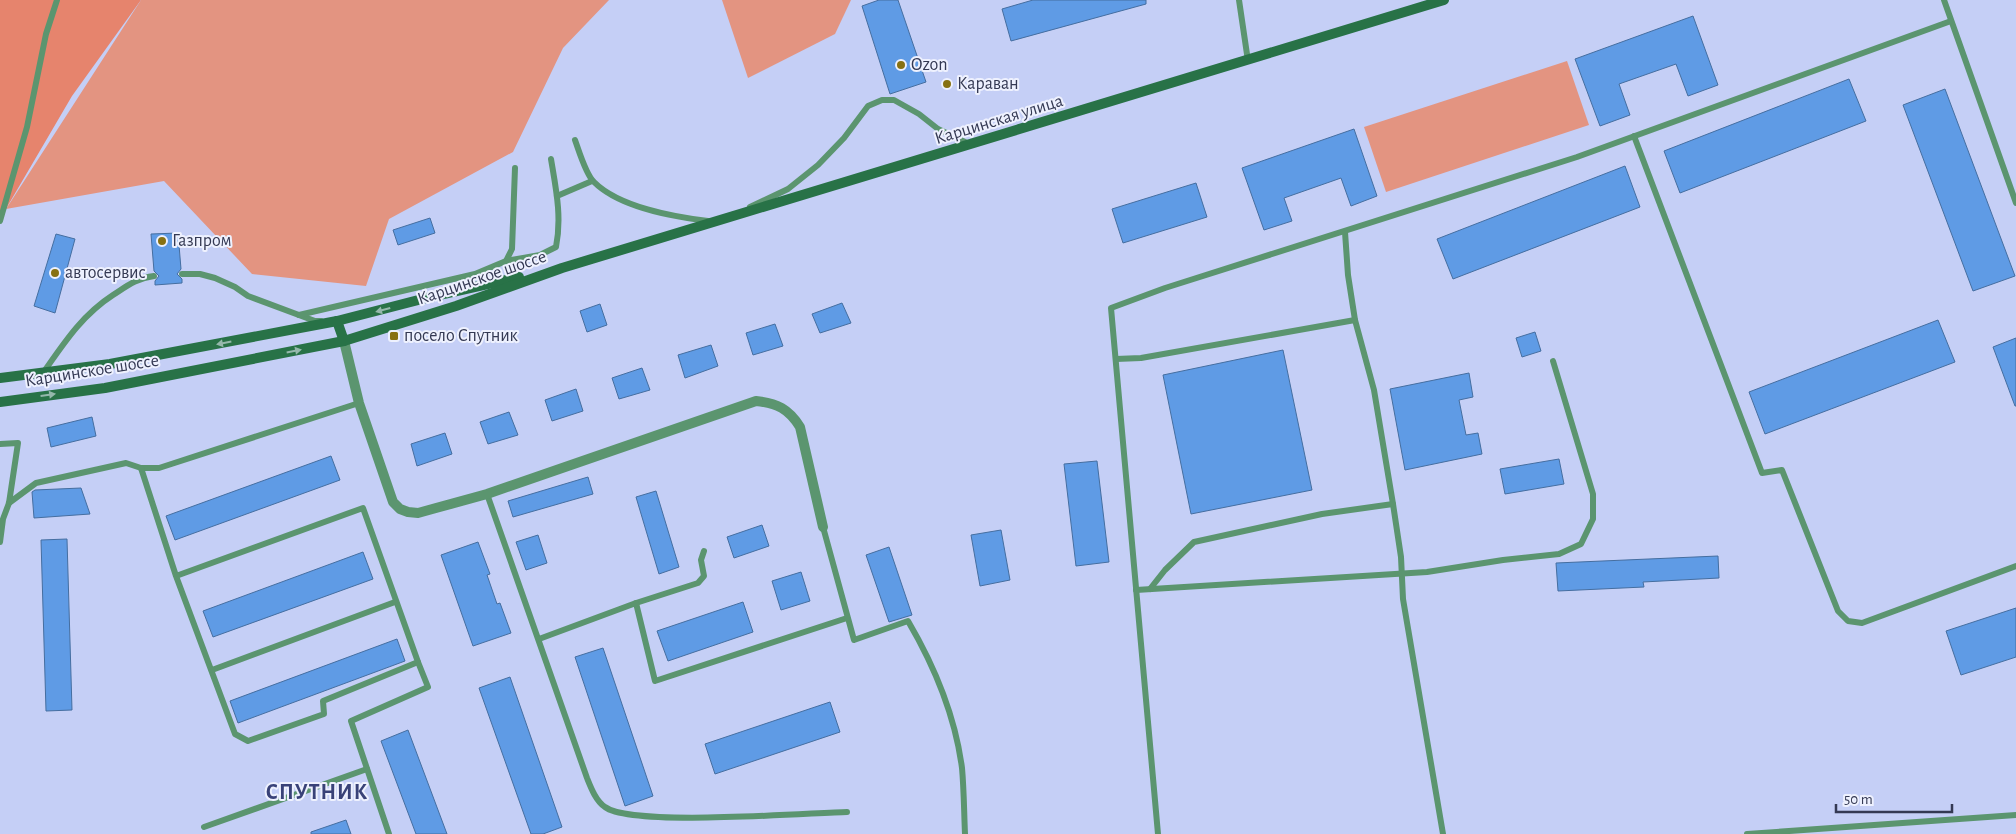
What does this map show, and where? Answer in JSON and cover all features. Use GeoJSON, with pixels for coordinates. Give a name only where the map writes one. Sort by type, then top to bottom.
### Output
{"type":"FeatureCollection","features":[{"type":"Feature","properties":{"kind":"main road","name":"Карцинская улица"},"geometry":{"type":"LineString","coordinates":[[562,268],[1444,0]]}},
{"type":"Feature","properties":{"kind":"main road","name":"Карцинское шоссе"},"geometry":{"type":"LineString","coordinates":[[0,378],[42,374],[162,355],[337,321],[430,297],[562,268]]}},
{"type":"Feature","properties":{"kind":"main road","name":"Карцинское шоссе"},"geometry":{"type":"LineString","coordinates":[[0,402],[105,388],[344,341],[456,306],[562,268]]}},
{"type":"Feature","properties":{"kind":"main road"},"geometry":{"type":"LineString","coordinates":[[337,321],[344,341]]}},
{"type":"Feature","properties":{"kind":"street"},"geometry":{"type":"LineString","coordinates":[[344,341],[359,403],[393,502],[400,509],[418,512],[487,494],[756,401],[784,408],[800,427],[823,527]]}},
{"type":"Feature","properties":{"kind":"lane"},"geometry":{"type":"LineString","coordinates":[[0,221],[27,127],[46,34],[57,0]]}},
{"type":"Feature","properties":{"kind":"lane"},"geometry":{"type":"LineString","coordinates":[[1239,0],[1248,61]]}},
{"type":"Feature","properties":{"kind":"lane"},"geometry":{"type":"LineString","coordinates":[[1944,0],[2016,203]]}},
{"type":"Feature","properties":{"kind":"lane"},"geometry":{"type":"LineString","coordinates":[[1158,834],[1111,308],[1165,288],[1577,157],[1951,22]]}},
{"type":"Feature","properties":{"kind":"lane"},"geometry":{"type":"LineString","coordinates":[[575,140],[592,181],[610,194],[674,217],[716,222],[788,189],[831,152],[868,106],[882,100],[894,100],[920,114],[938,129],[971,145]]}},
{"type":"Feature","properties":{"kind":"lane"},"geometry":{"type":"LineString","coordinates":[[1634,136],[1762,474],[1782,470],[1838,611],[1848,621],[1862,623],[2016,566]]}},
{"type":"Feature","properties":{"kind":"lane"},"geometry":{"type":"LineString","coordinates":[[299,315],[476,274],[506,261],[540,255],[556,248],[559,232],[557,196],[551,159]]}},
{"type":"Feature","properties":{"kind":"lane"},"geometry":{"type":"LineString","coordinates":[[506,261],[512,249],[515,168]]}},
{"type":"Feature","properties":{"kind":"lane"},"geometry":{"type":"LineString","coordinates":[[557,196],[592,181]]}},
{"type":"Feature","properties":{"kind":"lane"},"geometry":{"type":"LineString","coordinates":[[1345,232],[1348,275],[1355,320],[1374,390],[1402,557],[1403,599],[1442,834]]}},
{"type":"Feature","properties":{"kind":"lane"},"geometry":{"type":"LineString","coordinates":[[182,274],[200,274],[215,278],[235,287],[248,296],[299,315],[315,320],[337,321]]}},
{"type":"Feature","properties":{"kind":"lane"},"geometry":{"type":"LineString","coordinates":[[42,374],[70,334],[98,304],[127,284],[154,276]]}},
{"type":"Feature","properties":{"kind":"lane"},"geometry":{"type":"LineString","coordinates":[[1116,359],[1141,358],[1355,320]]}},
{"type":"Feature","properties":{"kind":"lane"},"geometry":{"type":"LineString","coordinates":[[1136,590],[1427,572],[1503,560],[1559,554],[1581,544],[1592,519],[1594,494],[1553,361]]}},
{"type":"Feature","properties":{"kind":"lane"},"geometry":{"type":"LineString","coordinates":[[9,503],[36,483],[126,463],[141,468],[159,468],[359,403]]}},
{"type":"Feature","properties":{"kind":"lane"},"geometry":{"type":"LineString","coordinates":[[0,444],[18,443],[9,503],[3,519],[0,542]]}},
{"type":"Feature","properties":{"kind":"lane"},"geometry":{"type":"LineString","coordinates":[[141,468],[176,576],[235,734],[248,741],[324,714],[323,701],[418,662]]}},
{"type":"Feature","properties":{"kind":"lane"},"geometry":{"type":"LineString","coordinates":[[487,494],[587,778],[594,795],[604,807],[620,814],[684,818],[847,812]]}},
{"type":"Feature","properties":{"kind":"lane"},"geometry":{"type":"LineString","coordinates":[[1150,589],[1164,570],[1194,542],[1322,514],[1393,504]]}},
{"type":"Feature","properties":{"kind":"lane"},"geometry":{"type":"LineString","coordinates":[[176,576],[363,508],[395,602],[428,687],[351,720],[389,834]]}},
{"type":"Feature","properties":{"kind":"lane"},"geometry":{"type":"LineString","coordinates":[[823,527],[854,640],[908,621],[928,655],[949,708],[960,759],[965,834]]}},
{"type":"Feature","properties":{"kind":"lane"},"geometry":{"type":"LineString","coordinates":[[539,639],[636,603],[698,583],[704,576],[701,560],[704,551]]}},
{"type":"Feature","properties":{"kind":"lane"},"geometry":{"type":"LineString","coordinates":[[212,670],[395,602]]}},
{"type":"Feature","properties":{"kind":"lane"},"geometry":{"type":"LineString","coordinates":[[636,603],[655,681],[847,618]]}},
{"type":"Feature","properties":{"kind":"lane"},"geometry":{"type":"LineString","coordinates":[[204,827],[367,769]]}},
{"type":"Feature","properties":{"kind":"lane"},"geometry":{"type":"LineString","coordinates":[[1747,834],[2016,815]]}},
{"type":"Feature","properties":{"kind":"shaded area"},"geometry":{"type":"Polygon","coordinates":[[[0,0],[141,0],[72,96],[0,219],[0,0]]]}},
{"type":"Feature","properties":{"kind":"shaded area"},"geometry":{"type":"Polygon","coordinates":[[[141,0],[609,0],[563,48],[513,152],[389,219],[366,286],[252,274],[164,181],[6,209],[141,0]]]}},
{"type":"Feature","properties":{"kind":"shaded area"},"geometry":{"type":"Polygon","coordinates":[[[722,0],[851,0],[835,34],[748,78],[722,0]]]}},
{"type":"Feature","properties":{"kind":"shaded area"},"geometry":{"type":"Polygon","coordinates":[[[1567,61],[1589,125],[1386,192],[1364,127],[1567,61]]]}},
{"type":"Feature","properties":{"kind":"building"},"geometry":{"type":"Polygon","coordinates":[[[879,0],[898,0],[926,82],[890,94],[862,6],[879,0]]]}},
{"type":"Feature","properties":{"kind":"building"},"geometry":{"type":"Polygon","coordinates":[[[1033,0],[1146,0],[1146,4],[1011,41],[1002,9],[1033,0]]]}},
{"type":"Feature","properties":{"kind":"building"},"geometry":{"type":"Polygon","coordinates":[[[1693,16],[1718,85],[1688,96],[1676,64],[1619,84],[1630,115],[1600,126],[1575,59],[1693,16]]]}},
{"type":"Feature","properties":{"kind":"building"},"geometry":{"type":"Polygon","coordinates":[[[1849,79],[1866,121],[1680,193],[1664,151],[1849,79]]]}},
{"type":"Feature","properties":{"kind":"building"},"geometry":{"type":"Polygon","coordinates":[[[1945,89],[2015,276],[1973,291],[1903,105],[1945,89]]]}},
{"type":"Feature","properties":{"kind":"building"},"geometry":{"type":"Polygon","coordinates":[[[1354,129],[1377,196],[1351,206],[1341,178],[1284,198],[1292,221],[1264,230],[1242,168],[1354,129]]]}},
{"type":"Feature","properties":{"kind":"building"},"geometry":{"type":"Polygon","coordinates":[[[1625,166],[1640,207],[1453,279],[1437,239],[1625,166]]]}},
{"type":"Feature","properties":{"kind":"building"},"geometry":{"type":"Polygon","coordinates":[[[1196,183],[1207,217],[1123,243],[1112,209],[1196,183]]]}},
{"type":"Feature","properties":{"kind":"building"},"geometry":{"type":"Polygon","coordinates":[[[430,218],[435,233],[398,245],[393,230],[430,218]]]}},
{"type":"Feature","properties":{"kind":"building"},"geometry":{"type":"Polygon","coordinates":[[[178,233],[181,269],[177,274],[182,279],[182,283],[155,285],[155,281],[159,276],[154,271],[151,234],[178,233]]]}},
{"type":"Feature","properties":{"kind":"building","name":"автосервис"},"geometry":{"type":"Polygon","coordinates":[[[56,234],[75,239],[55,313],[34,306],[56,234]]]}},
{"type":"Feature","properties":{"kind":"building"},"geometry":{"type":"Polygon","coordinates":[[[842,303],[851,323],[820,333],[812,314],[842,303]]]}},
{"type":"Feature","properties":{"kind":"building"},"geometry":{"type":"Polygon","coordinates":[[[600,304],[607,325],[587,332],[580,311],[600,304]]]}},
{"type":"Feature","properties":{"kind":"building"},"geometry":{"type":"Polygon","coordinates":[[[1938,320],[1955,362],[1765,434],[1749,392],[1938,320]]]}},
{"type":"Feature","properties":{"kind":"building"},"geometry":{"type":"Polygon","coordinates":[[[775,324],[783,346],[753,355],[746,333],[775,324]]]}},
{"type":"Feature","properties":{"kind":"building"},"geometry":{"type":"Polygon","coordinates":[[[1535,332],[1541,351],[1522,357],[1516,338],[1535,332]]]}},
{"type":"Feature","properties":{"kind":"building"},"geometry":{"type":"Polygon","coordinates":[[[2016,338],[2016,406],[2015,406],[1993,347],[2016,338]]]}},
{"type":"Feature","properties":{"kind":"building"},"geometry":{"type":"Polygon","coordinates":[[[711,345],[718,366],[685,378],[678,355],[711,345]]]}},
{"type":"Feature","properties":{"kind":"building"},"geometry":{"type":"Polygon","coordinates":[[[1283,350],[1312,490],[1191,514],[1163,375],[1283,350]]]}},
{"type":"Feature","properties":{"kind":"building"},"geometry":{"type":"Polygon","coordinates":[[[642,368],[650,390],[619,399],[612,378],[642,368]]]}},
{"type":"Feature","properties":{"kind":"building"},"geometry":{"type":"Polygon","coordinates":[[[1469,373],[1473,397],[1459,400],[1466,435],[1478,433],[1482,454],[1405,470],[1390,389],[1469,373]]]}},
{"type":"Feature","properties":{"kind":"building"},"geometry":{"type":"Polygon","coordinates":[[[576,389],[583,411],[552,421],[545,400],[576,389]]]}},
{"type":"Feature","properties":{"kind":"building"},"geometry":{"type":"Polygon","coordinates":[[[509,412],[518,435],[488,444],[480,422],[509,412]]]}},
{"type":"Feature","properties":{"kind":"building"},"geometry":{"type":"Polygon","coordinates":[[[92,417],[96,436],[51,447],[47,428],[92,417]]]}},
{"type":"Feature","properties":{"kind":"building"},"geometry":{"type":"Polygon","coordinates":[[[445,433],[452,454],[417,466],[411,444],[445,433]]]}},
{"type":"Feature","properties":{"kind":"building"},"geometry":{"type":"Polygon","coordinates":[[[331,456],[340,480],[175,540],[166,516],[331,456]]]}},
{"type":"Feature","properties":{"kind":"building"},"geometry":{"type":"Polygon","coordinates":[[[1559,459],[1564,484],[1505,494],[1500,469],[1559,459]]]}},
{"type":"Feature","properties":{"kind":"building"},"geometry":{"type":"Polygon","coordinates":[[[1097,461],[1109,562],[1076,566],[1064,464],[1097,461]]]}},
{"type":"Feature","properties":{"kind":"building"},"geometry":{"type":"Polygon","coordinates":[[[588,477],[593,494],[513,517],[508,501],[588,477]]]}},
{"type":"Feature","properties":{"kind":"building"},"geometry":{"type":"Polygon","coordinates":[[[81,488],[90,514],[34,518],[32,492],[35,490],[81,488]]]}},
{"type":"Feature","properties":{"kind":"building"},"geometry":{"type":"Polygon","coordinates":[[[656,491],[679,567],[659,574],[636,497],[656,491]]]}},
{"type":"Feature","properties":{"kind":"building"},"geometry":{"type":"Polygon","coordinates":[[[762,525],[769,546],[734,558],[727,537],[762,525]]]}},
{"type":"Feature","properties":{"kind":"building"},"geometry":{"type":"Polygon","coordinates":[[[1001,530],[1010,580],[980,586],[971,535],[1001,530]]]}},
{"type":"Feature","properties":{"kind":"building"},"geometry":{"type":"Polygon","coordinates":[[[538,535],[547,563],[526,570],[516,542],[538,535]]]}},
{"type":"Feature","properties":{"kind":"building"},"geometry":{"type":"Polygon","coordinates":[[[67,539],[72,710],[46,711],[41,540],[67,539]]]}},
{"type":"Feature","properties":{"kind":"building"},"geometry":{"type":"Polygon","coordinates":[[[478,542],[490,574],[487,575],[497,604],[500,603],[511,633],[473,646],[441,555],[478,542]]]}},
{"type":"Feature","properties":{"kind":"building"},"geometry":{"type":"Polygon","coordinates":[[[889,547],[912,615],[889,622],[866,555],[889,547]]]}},
{"type":"Feature","properties":{"kind":"building"},"geometry":{"type":"Polygon","coordinates":[[[363,552],[373,579],[213,637],[203,611],[363,552]]]}},
{"type":"Feature","properties":{"kind":"building"},"geometry":{"type":"Polygon","coordinates":[[[1718,556],[1719,578],[1643,582],[1644,587],[1558,591],[1556,563],[1718,556]]]}},
{"type":"Feature","properties":{"kind":"building"},"geometry":{"type":"Polygon","coordinates":[[[801,572],[810,601],[781,610],[772,581],[801,572]]]}},
{"type":"Feature","properties":{"kind":"building"},"geometry":{"type":"Polygon","coordinates":[[[743,602],[753,632],[668,661],[657,631],[743,602]]]}},
{"type":"Feature","properties":{"kind":"building"},"geometry":{"type":"Polygon","coordinates":[[[2016,608],[2016,657],[1961,675],[1946,631],[2016,608]]]}},
{"type":"Feature","properties":{"kind":"building"},"geometry":{"type":"Polygon","coordinates":[[[397,639],[405,661],[238,723],[230,701],[397,639]]]}},
{"type":"Feature","properties":{"kind":"building"},"geometry":{"type":"Polygon","coordinates":[[[603,648],[653,796],[625,806],[575,657],[603,648]]]}},
{"type":"Feature","properties":{"kind":"building"},"geometry":{"type":"Polygon","coordinates":[[[510,677],[562,827],[543,834],[531,834],[479,688],[510,677]]]}},
{"type":"Feature","properties":{"kind":"building"},"geometry":{"type":"Polygon","coordinates":[[[830,702],[840,732],[715,774],[705,744],[830,702]]]}},
{"type":"Feature","properties":{"kind":"building"},"geometry":{"type":"Polygon","coordinates":[[[408,730],[447,834],[416,834],[381,741],[408,730]]]}},
{"type":"Feature","properties":{"kind":"building"},"geometry":{"type":"Polygon","coordinates":[[[346,820],[351,834],[311,834],[311,832],[346,820]]]}},
{"type":"Feature","properties":{"kind":"place","name":"Ozon"},"geometry":{"type":"Point","coordinates":[901,65]}},
{"type":"Feature","properties":{"kind":"place","name":"Караван"},"geometry":{"type":"Point","coordinates":[947,84]}},
{"type":"Feature","properties":{"kind":"place","name":"Газпром"},"geometry":{"type":"Point","coordinates":[162,241]}},
{"type":"Feature","properties":{"kind":"place","name":"автосервис"},"geometry":{"type":"Point","coordinates":[55,273]}},
{"type":"Feature","properties":{"kind":"place","name":"посело Спутник"},"geometry":{"type":"Point","coordinates":[394,336]}},
{"type":"Feature","properties":{"kind":"district","name":"СПУТНИК"},"geometry":{"type":"Point","coordinates":[317,792]}}]}
